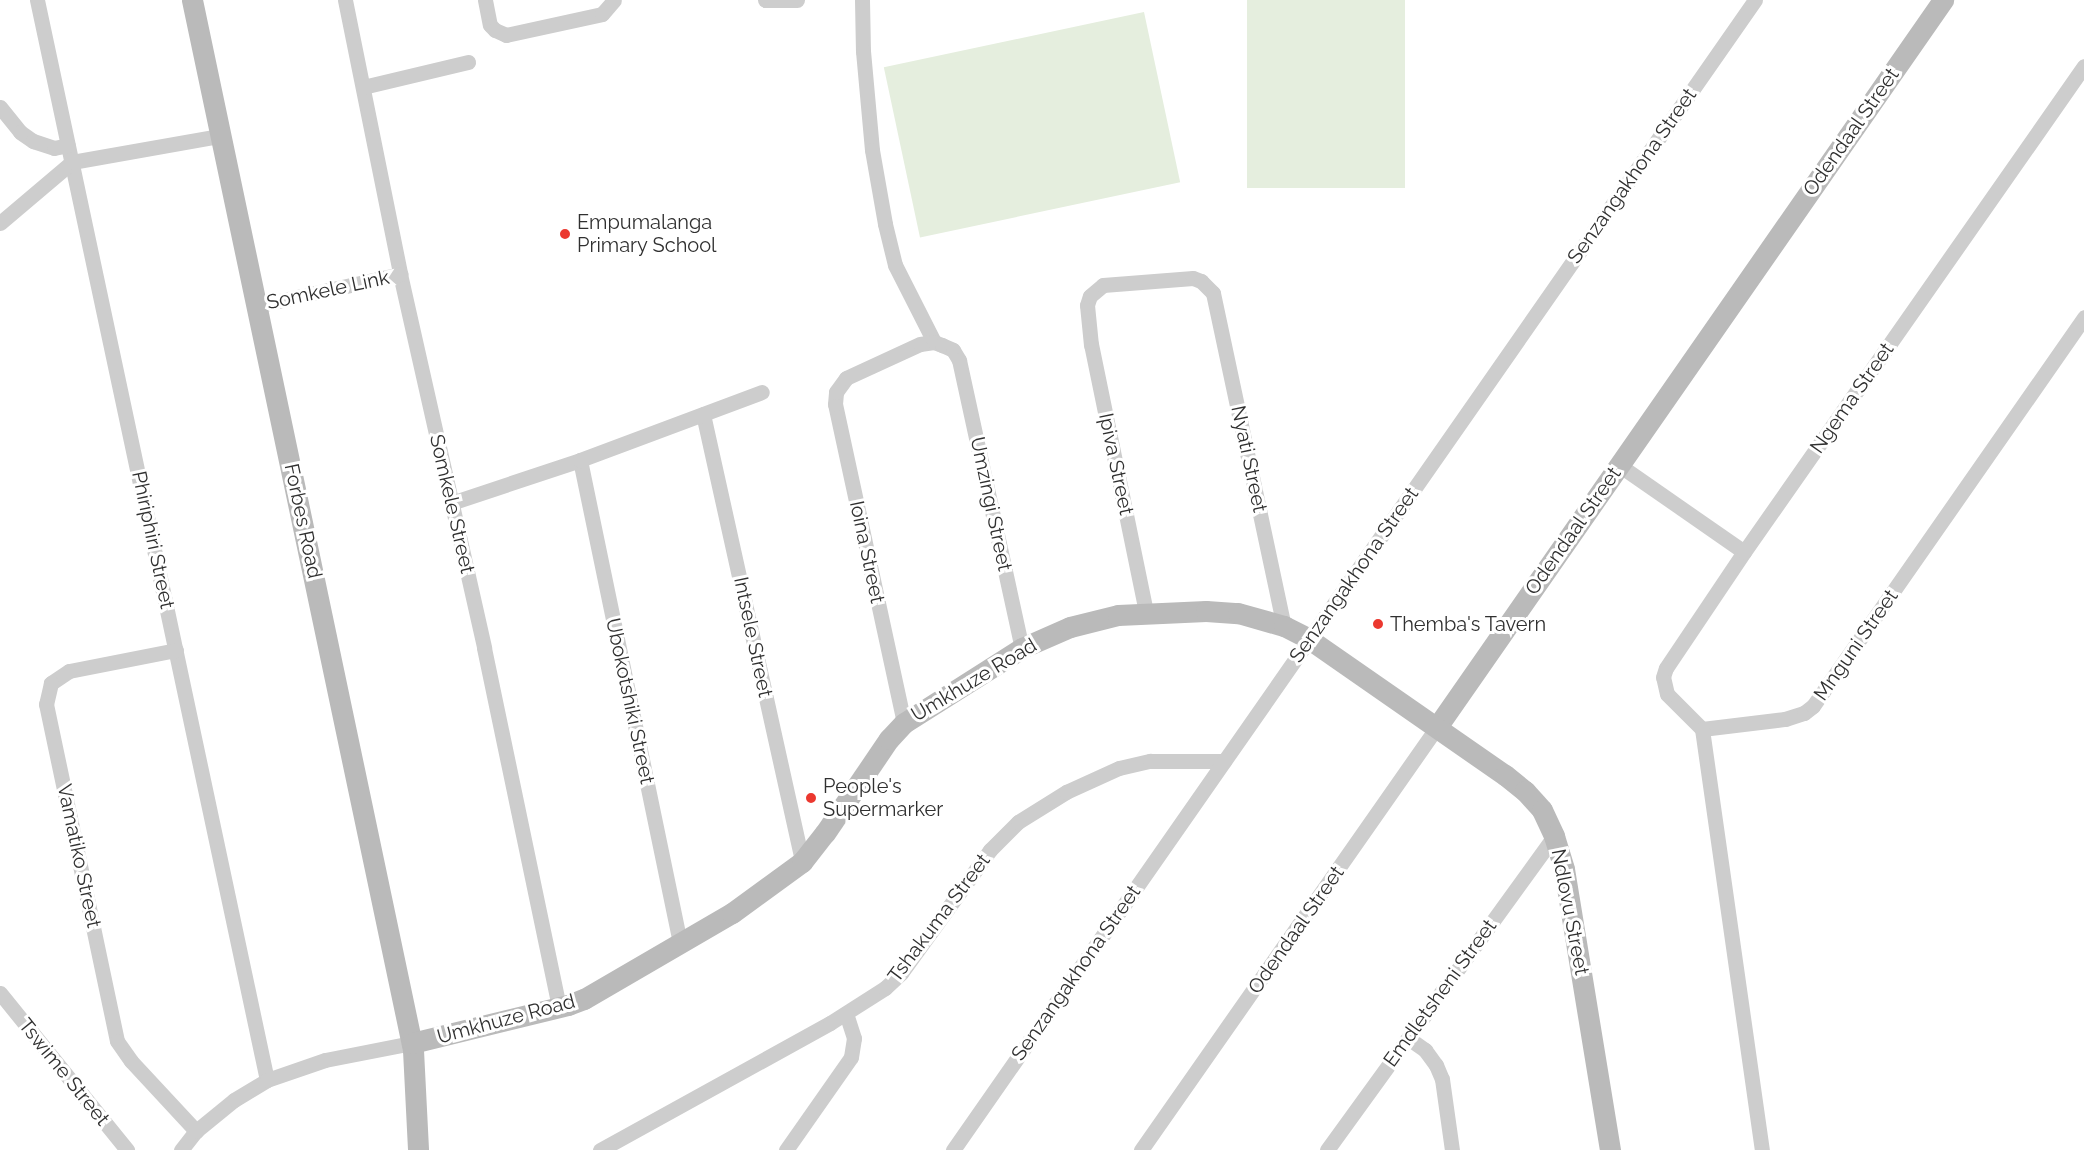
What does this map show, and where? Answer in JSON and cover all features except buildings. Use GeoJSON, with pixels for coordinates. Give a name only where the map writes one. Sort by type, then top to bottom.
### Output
{"type":"FeatureCollection","features":[{"type":"Feature","properties":{"kind":"street","name":"Phiriphiri Street"},"geometry":{"type":"LineString","coordinates":[[37,0],[267,1080]]}},
{"type":"Feature","properties":{"kind":"street","name":"Forbes Road"},"geometry":{"type":"LineString","coordinates":[[192,0],[412,1043],[418,1150]]}},
{"type":"Feature","properties":{"kind":"street","name":"Somkele Street"},"geometry":{"type":"LineString","coordinates":[[345,0],[400,274],[559,1008]]}},
{"type":"Feature","properties":{"kind":"street"},"geometry":{"type":"LineString","coordinates":[[485,0],[490,25],[506,35],[602,14],[614,0]]}},
{"type":"Feature","properties":{"kind":"street"},"geometry":{"type":"LineString","coordinates":[[765,0],[796,0]]}},
{"type":"Feature","properties":{"kind":"street"},"geometry":{"type":"LineString","coordinates":[[862,0],[863,51],[873,150],[885,224],[895,265],[934,342]]}},
{"type":"Feature","properties":{"kind":"street","name":"Senzangakhona Street"},"geometry":{"type":"LineString","coordinates":[[953,1150],[1755,0]]}},
{"type":"Feature","properties":{"kind":"street","name":"Odendaal Street"},"geometry":{"type":"LineString","coordinates":[[1142,1150],[1943,0]]}},
{"type":"Feature","properties":{"kind":"street"},"geometry":{"type":"LineString","coordinates":[[363,87],[468,62]]}},
{"type":"Feature","properties":{"kind":"street","name":"Ngema Street"},"geometry":{"type":"LineString","coordinates":[[1702,729],[1673,703],[1664,686],[1663,677],[1744,552],[2084,66]]}},
{"type":"Feature","properties":{"kind":"street"},"geometry":{"type":"LineString","coordinates":[[0,107],[20,132],[33,141],[54,148],[68,145]]}},
{"type":"Feature","properties":{"kind":"street"},"geometry":{"type":"LineString","coordinates":[[0,223],[72,162],[220,136]]}},
{"type":"Feature","properties":{"kind":"street","name":"Somkele Link"},"geometry":{"type":"LineString","coordinates":[[256,306],[400,274]]}},
{"type":"Feature","properties":{"kind":"street","name":"Ipiva Street"},"geometry":{"type":"LineString","coordinates":[[1146,612],[1086,316],[1090,296],[1103,285],[1192,278],[1201,281],[1213,293]]}},
{"type":"Feature","properties":{"kind":"street","name":"Nyati Street"},"geometry":{"type":"LineString","coordinates":[[1213,293],[1284,626]]}},
{"type":"Feature","properties":{"kind":"street","name":"Mnguni Street"},"geometry":{"type":"LineString","coordinates":[[1702,729],[1785,719],[1804,713],[1813,706],[2084,317]]}},
{"type":"Feature","properties":{"kind":"street","name":"Umzingi Street"},"geometry":{"type":"LineString","coordinates":[[934,342],[953,350],[959,360],[1022,648]]}},
{"type":"Feature","properties":{"kind":"street","name":"Ioina Street"},"geometry":{"type":"LineString","coordinates":[[904,723],[835,405],[836,392],[841,382],[870,364],[920,344],[934,342]]}},
{"type":"Feature","properties":{"kind":"street"},"geometry":{"type":"LineString","coordinates":[[451,503],[580,460],[762,392]]}},
{"type":"Feature","properties":{"kind":"street","name":"Intsele Street"},"geometry":{"type":"LineString","coordinates":[[703,414],[802,862]]}},
{"type":"Feature","properties":{"kind":"street","name":"Ubokotshiki Street"},"geometry":{"type":"LineString","coordinates":[[580,460],[680,942]]}},
{"type":"Feature","properties":{"kind":"street"},"geometry":{"type":"LineString","coordinates":[[1619,465],[1744,552]]}},
{"type":"Feature","properties":{"kind":"street","name":"Umkhuze Road"},"geometry":{"type":"LineString","coordinates":[[412,1043],[559,1008],[584,999],[732,913],[802,862],[825,833],[889,739],[904,723],[1022,648],[1070,627],[1118,615],[1146,612],[1238,613],[1284,626],[1309,639],[1437,727]]}},
{"type":"Feature","properties":{"kind":"street","name":"Vamatiko Street"},"geometry":{"type":"LineString","coordinates":[[176,650],[69,671],[51,683],[46,704],[117,1041],[131,1061],[196,1131]]}},
{"type":"Feature","properties":{"kind":"street","name":"Ndlovu Street"},"geometry":{"type":"LineString","coordinates":[[1437,727],[1525,791],[1542,810],[1554,836],[1571,903],[1610,1150]]}},
{"type":"Feature","properties":{"kind":"street"},"geometry":{"type":"LineString","coordinates":[[1702,729],[1762,1150]]}},
{"type":"Feature","properties":{"kind":"street","name":"Tshakuma Street"},"geometry":{"type":"LineString","coordinates":[[600,1150],[846,1013],[885,988],[901,973],[990,850],[1018,822],[1066,792],[1119,768],[1149,761],[1224,760]]}},
{"type":"Feature","properties":{"kind":"street","name":"Emdletsheni Street"},"geometry":{"type":"LineString","coordinates":[[1327,1150],[1554,836]]}},
{"type":"Feature","properties":{"kind":"street","name":"Tswime Street"},"geometry":{"type":"LineString","coordinates":[[0,993],[128,1150]]}},
{"type":"Feature","properties":{"kind":"street"},"geometry":{"type":"LineString","coordinates":[[786,1150],[852,1057],[854,1038],[846,1013]]}},
{"type":"Feature","properties":{"kind":"street"},"geometry":{"type":"LineString","coordinates":[[1408,1038],[1425,1050],[1436,1065],[1442,1079],[1452,1150]]}},
{"type":"Feature","properties":{"kind":"street"},"geometry":{"type":"LineString","coordinates":[[181,1150],[196,1131],[234,1100],[267,1080],[326,1060],[412,1043]]}},
{"type":"Feature","properties":{"kind":"green space"},"geometry":{"type":"Polygon","coordinates":[[[1247,0],[1405,0],[1405,188],[1247,188],[1247,0]]]}},
{"type":"Feature","properties":{"kind":"green space"},"geometry":{"type":"Polygon","coordinates":[[[1144,12],[1180,182],[920,238],[884,67],[1144,12]]]}},
{"type":"Feature","properties":{"kind":"place","name":"Empumalanga Primary School"},"geometry":{"type":"Point","coordinates":[565,234]}},
{"type":"Feature","properties":{"kind":"place","name":"Themba's Tavern"},"geometry":{"type":"Point","coordinates":[1378,624]}},
{"type":"Feature","properties":{"kind":"place","name":"People's Supermarker"},"geometry":{"type":"Point","coordinates":[811,798]}}]}
